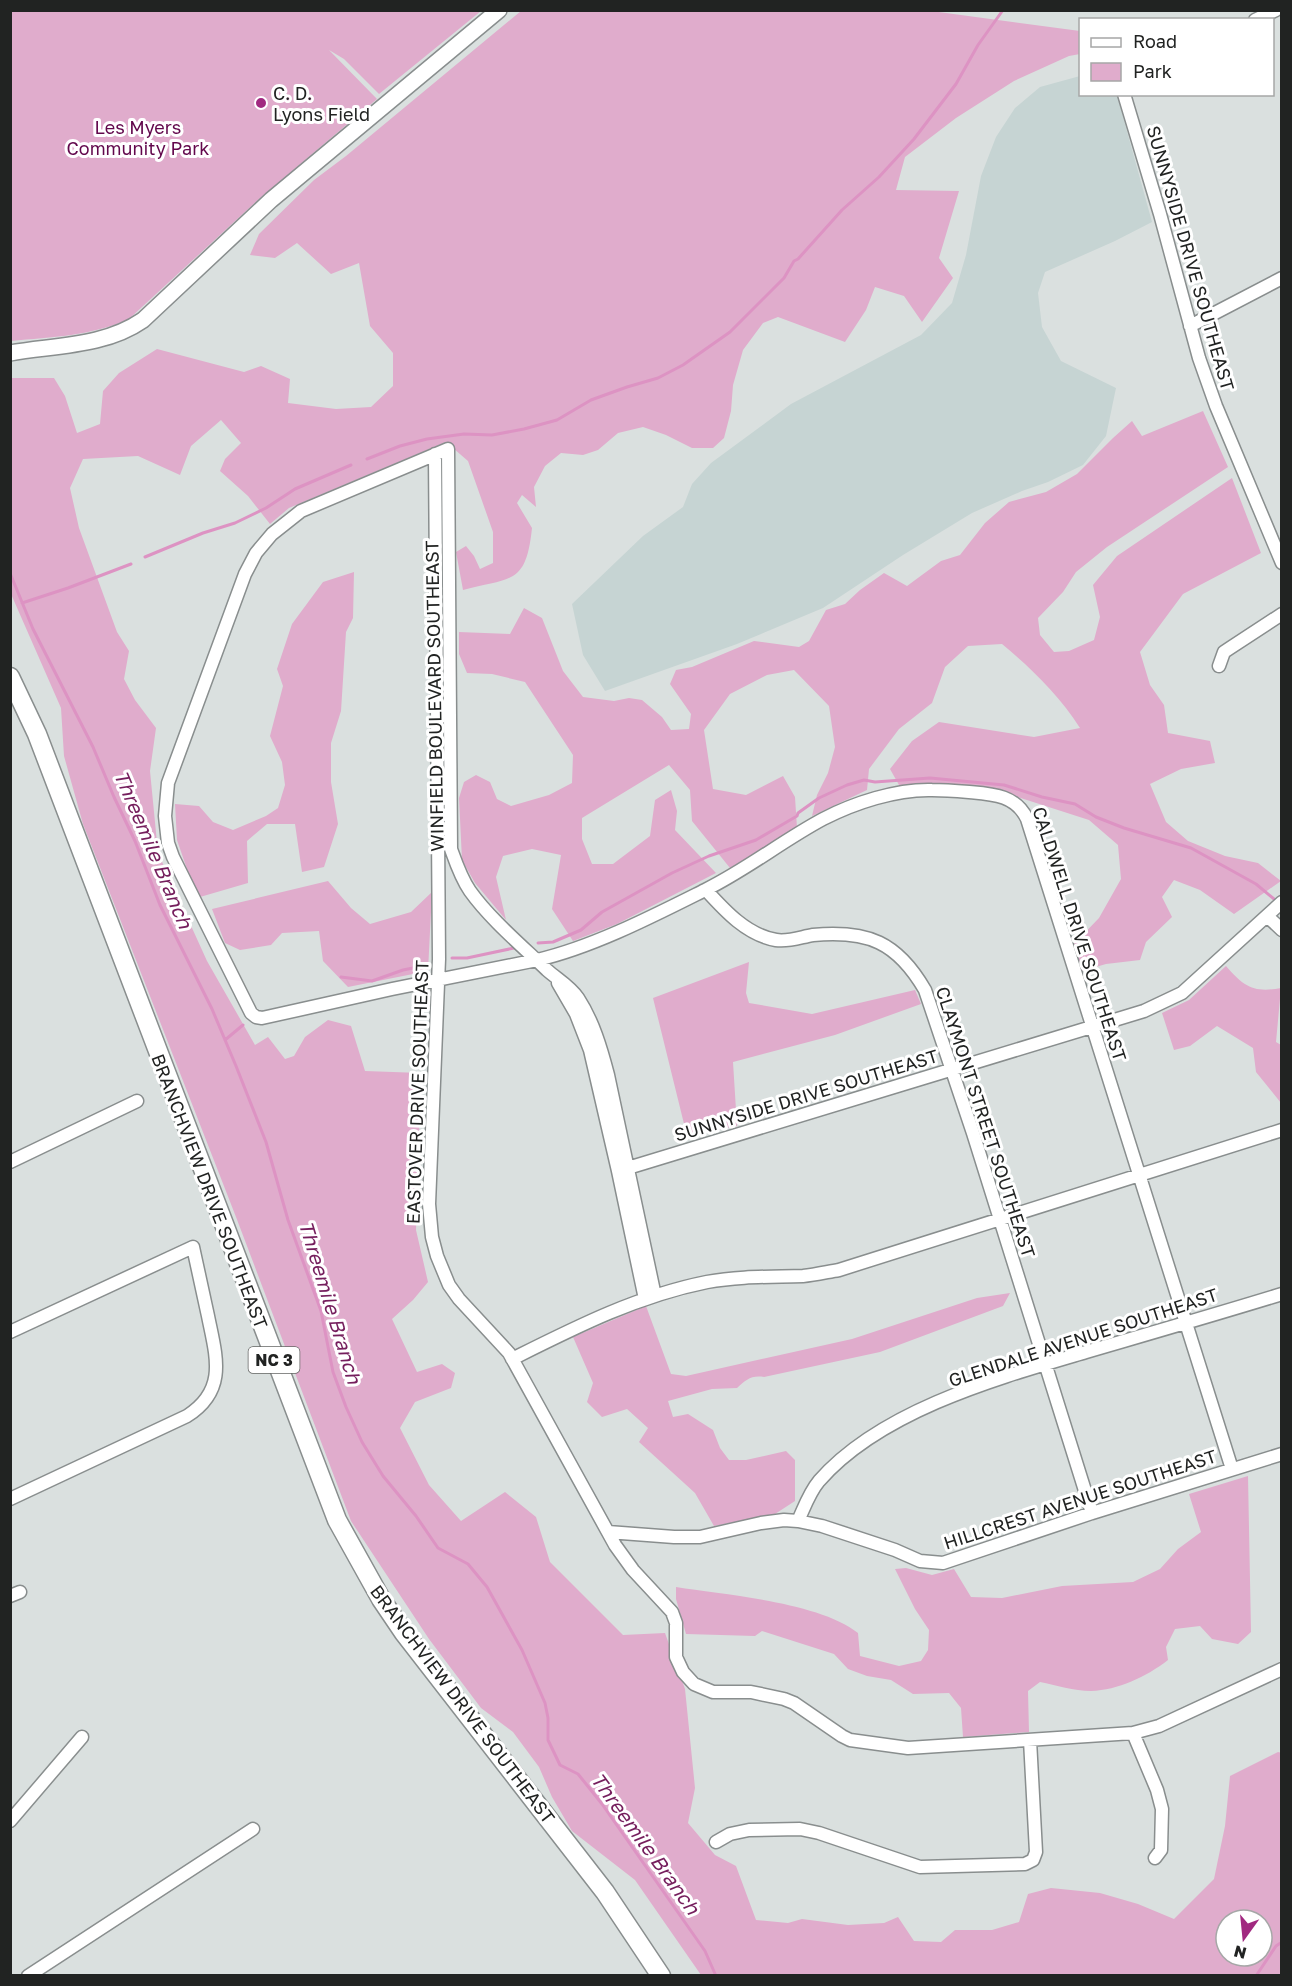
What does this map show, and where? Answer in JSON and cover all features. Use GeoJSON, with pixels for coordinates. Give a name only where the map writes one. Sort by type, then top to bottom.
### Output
{"type":"FeatureCollection","features":[{"type":"Feature","properties":{"kind":"main road","name":"BRANCHVIEW DRIVE SOUTHEAST"},"geometry":{"type":"LineString","coordinates":[[10,677],[45,756],[337,1520],[375,1589],[404,1633],[605,1892],[661,1976]]}},
{"type":"Feature","properties":{"kind":"street"},"geometry":{"type":"LineString","coordinates":[[10,353],[104,339],[137,324],[156,310],[271,201],[499,10]]}},
{"type":"Feature","properties":{"kind":"street"},"geometry":{"type":"LineString","coordinates":[[1259,18],[1276,10]]}},
{"type":"Feature","properties":{"kind":"street","name":"SUNNYSIDE DRIVE SOUTHEAST"},"geometry":{"type":"LineString","coordinates":[[1125,96],[1160,214],[1199,358],[1216,406],[1281,563]]}},
{"type":"Feature","properties":{"kind":"street"},"geometry":{"type":"LineString","coordinates":[[1190,326],[1281,278]]}},
{"type":"Feature","properties":{"kind":"street","name":"WINFIELD BOULEVARD SOUTHEAST"},"geometry":{"type":"LineString","coordinates":[[438,848],[435,454],[448,449],[451,849],[458,869],[470,891],[555,977],[585,1034],[623,1169],[650,1297]]}},
{"type":"Feature","properties":{"kind":"street","name":"CALDWELL DRIVE SOUTHEAST"},"geometry":{"type":"LineString","coordinates":[[435,454],[301,511],[272,534],[256,553],[245,574],[168,783],[165,816],[168,843],[173,857],[251,1013],[262,1018],[561,954],[592,943],[706,890],[823,819],[877,799],[914,791],[931,790],[979,793],[1004,798],[1020,806],[1027,819],[1232,1469]]}},
{"type":"Feature","properties":{"kind":"street"},"geometry":{"type":"LineString","coordinates":[[1219,666],[1224,652],[1281,614]]}},
{"type":"Feature","properties":{"kind":"street","name":"EASTOVER DRIVE SOUTHEAST"},"geometry":{"type":"LineString","coordinates":[[438,848],[438,980],[429,1204],[432,1237],[437,1256],[449,1285],[459,1299],[512,1359],[608,1532],[633,1570],[672,1612],[676,1623],[676,1657],[683,1672],[700,1688],[712,1692],[764,1694],[794,1703],[850,1740],[908,1748],[1133,1733],[1159,1726],[1281,1669]]}},
{"type":"Feature","properties":{"kind":"street","name":"CLAYMONT STREET SOUTHEAST"},"geometry":{"type":"LineString","coordinates":[[706,890],[740,923],[759,934],[785,940],[812,936],[856,935],[878,942],[908,963],[925,990],[1092,1513]]}},
{"type":"Feature","properties":{"kind":"street","name":"SUNNYSIDE DRIVE SOUTHEAST"},"geometry":{"type":"LineString","coordinates":[[623,1169],[1144,1011],[1182,993],[1281,902]]}},
{"type":"Feature","properties":{"kind":"street"},"geometry":{"type":"LineString","coordinates":[[1267,916],[1281,930]]}},
{"type":"Feature","properties":{"kind":"street"},"geometry":{"type":"LineString","coordinates":[[10,1162],[137,1101]]}},
{"type":"Feature","properties":{"kind":"street"},"geometry":{"type":"LineString","coordinates":[[512,1359],[624,1305],[650,1297],[707,1282],[752,1276],[805,1276],[839,1270],[1139,1174],[1280,1135]]}},
{"type":"Feature","properties":{"kind":"street"},"geometry":{"type":"LineString","coordinates":[[10,1332],[194,1247],[216,1359],[215,1380],[207,1399],[187,1416],[10,1499]]}},
{"type":"Feature","properties":{"kind":"street","name":"GLENDALE AVENUE SOUTHEAST"},"geometry":{"type":"LineString","coordinates":[[798,1521],[819,1482],[843,1459],[867,1441],[907,1416],[1045,1364],[1281,1294]]}},
{"type":"Feature","properties":{"kind":"street","name":"HILLCREST AVENUE SOUTHEAST"},"geometry":{"type":"LineString","coordinates":[[608,1532],[700,1537],[761,1523],[798,1521],[822,1526],[895,1550],[920,1561],[943,1563],[1092,1513],[1281,1454]]}},
{"type":"Feature","properties":{"kind":"street"},"geometry":{"type":"LineString","coordinates":[[1133,1733],[1157,1790],[1162,1809],[1161,1850],[1155,1858]]}},
{"type":"Feature","properties":{"kind":"street"},"geometry":{"type":"LineString","coordinates":[[10,1821],[82,1737]]}},
{"type":"Feature","properties":{"kind":"street"},"geometry":{"type":"LineString","coordinates":[[716,1842],[730,1834],[750,1830],[800,1829],[819,1833],[920,1867],[1025,1864],[1033,1860],[1036,1852],[1030,1740]]}},
{"type":"Feature","properties":{"kind":"street"},"geometry":{"type":"LineString","coordinates":[[28,1976],[254,1829]]}},
{"type":"Feature","properties":{"kind":"shaded area"},"geometry":{"type":"Polygon","coordinates":[[[1079,76],[1079,96],[1117,96],[1152,222],[1045,272],[1038,293],[1042,327],[1061,361],[1116,388],[1106,436],[1083,465],[972,513],[823,608],[737,644],[605,691],[583,655],[572,604],[643,536],[683,507],[692,484],[711,463],[791,404],[921,335],[952,303],[966,255],[981,176],[996,137],[1015,108],[1040,87],[1079,76]]]}},
{"type":"Feature","properties":{"kind":"green space","name":"Les Myers Community Park"},"geometry":{"type":"Polygon","coordinates":[[[11,10],[481,11],[379,94],[344,59],[329,50],[377,99],[259,199],[129,319],[86,332],[11,341],[11,10]]]}},
{"type":"Feature","properties":{"kind":"green space"},"geometry":{"type":"Polygon","coordinates":[[[924,10],[1079,31],[1079,54],[1069,56],[1014,81],[956,118],[905,157],[896,190],[959,191],[939,258],[953,278],[922,322],[904,296],[875,287],[866,310],[845,342],[778,317],[763,323],[743,350],[733,385],[731,411],[724,438],[713,448],[692,448],[643,427],[618,433],[598,450],[583,455],[561,453],[545,466],[534,487],[536,507],[522,495],[517,503],[532,528],[526,560],[514,576],[463,590],[456,552],[466,546],[480,569],[493,563],[493,532],[468,461],[446,442],[289,508],[270,524],[248,496],[220,471],[225,459],[241,443],[221,420],[191,446],[180,475],[138,456],[83,459],[70,488],[79,528],[117,632],[129,651],[124,679],[135,700],[156,728],[150,771],[158,853],[207,961],[255,1045],[268,1037],[285,1059],[294,1056],[305,1037],[328,1020],[351,1026],[365,1071],[421,1073],[416,1230],[428,1282],[413,1300],[392,1319],[417,1372],[442,1364],[455,1373],[451,1388],[415,1402],[400,1428],[429,1485],[461,1521],[505,1492],[536,1517],[550,1562],[623,1635],[665,1633],[685,1689],[695,1788],[688,1823],[715,1855],[736,1866],[756,1920],[788,1923],[802,1919],[848,1925],[884,1923],[898,1917],[914,1941],[941,1942],[955,1930],[992,1930],[1019,1922],[1028,1894],[1051,1888],[1100,1893],[1138,1904],[1174,1919],[1214,1879],[1225,1826],[1230,1776],[1278,1752],[1282,1753],[1281,1975],[701,1975],[635,1880],[572,1831],[552,1797],[539,1767],[513,1732],[481,1708],[429,1639],[351,1521],[83,824],[64,756],[61,708],[11,594],[10,378],[54,378],[65,396],[77,433],[100,424],[103,391],[119,373],[157,349],[244,372],[261,366],[290,379],[288,403],[336,409],[371,407],[393,386],[393,353],[370,326],[359,263],[331,274],[297,243],[275,258],[250,255],[259,234],[314,180],[521,11],[924,10]]]}},
{"type":"Feature","properties":{"kind":"green space"},"geometry":{"type":"Polygon","coordinates":[[[1203,411],[1228,467],[1107,547],[1076,572],[1063,592],[1038,618],[1040,635],[1054,652],[1069,651],[1094,640],[1100,617],[1093,585],[1117,556],[1232,478],[1261,553],[1183,594],[1140,652],[1150,685],[1164,705],[1168,733],[1210,741],[1215,763],[1181,769],[1150,784],[1166,822],[1188,841],[1225,856],[1258,863],[1281,881],[1234,914],[1200,890],[1174,880],[1162,897],[1172,917],[1146,942],[1140,960],[1106,964],[1082,971],[1074,944],[1099,918],[1121,879],[1118,845],[1089,820],[996,790],[935,784],[899,785],[890,769],[912,741],[939,722],[1034,737],[1080,728],[1044,683],[1002,644],[968,646],[945,667],[932,703],[899,729],[869,769],[867,790],[812,816],[817,795],[828,773],[835,747],[829,706],[794,670],[767,675],[730,694],[704,730],[713,789],[746,795],[783,776],[795,797],[797,828],[730,868],[692,821],[690,790],[669,765],[582,818],[582,839],[592,864],[613,864],[650,836],[655,800],[671,790],[677,811],[675,830],[716,873],[617,924],[573,941],[552,909],[561,855],[532,849],[503,856],[496,877],[506,920],[475,883],[462,860],[459,798],[464,782],[476,775],[490,782],[497,799],[511,806],[549,795],[572,783],[573,755],[525,682],[492,674],[467,673],[459,654],[459,632],[510,634],[524,608],[542,618],[563,671],[583,697],[614,701],[629,698],[642,700],[662,717],[671,730],[689,729],[691,714],[670,684],[676,670],[692,667],[754,641],[799,647],[809,641],[826,610],[845,604],[884,573],[907,586],[941,561],[960,555],[985,523],[1009,502],[1046,492],[1077,474],[1132,421],[1142,436],[1203,411]]]}},
{"type":"Feature","properties":{"kind":"green space"},"geometry":{"type":"Polygon","coordinates":[[[354,572],[353,618],[346,632],[341,711],[331,743],[331,782],[338,824],[324,867],[302,872],[295,824],[267,824],[247,841],[248,883],[200,897],[177,840],[175,804],[199,806],[213,822],[233,830],[266,816],[278,808],[285,785],[282,762],[270,736],[283,686],[277,669],[292,624],[323,582],[354,572]]]}},
{"type":"Feature","properties":{"kind":"green space"},"geometry":{"type":"Polygon","coordinates":[[[328,881],[351,908],[370,924],[411,912],[432,892],[428,971],[348,987],[323,961],[319,931],[282,933],[271,945],[240,950],[225,943],[212,909],[328,881]]]}},
{"type":"Feature","properties":{"kind":"green space"},"geometry":{"type":"Polygon","coordinates":[[[749,962],[746,993],[749,1003],[812,1014],[915,990],[921,1004],[835,1035],[733,1062],[737,1126],[687,1136],[653,998],[749,962]]]}},
{"type":"Feature","properties":{"kind":"green space"},"geometry":{"type":"Polygon","coordinates":[[[1226,966],[1238,979],[1250,987],[1264,990],[1281,988],[1276,1042],[1281,1045],[1281,1103],[1256,1072],[1253,1048],[1217,1026],[1190,1046],[1174,1050],[1162,1013],[1189,1000],[1226,966]]]}},
{"type":"Feature","properties":{"kind":"green space"},"geometry":{"type":"Polygon","coordinates":[[[1010,1293],[1003,1306],[880,1352],[764,1377],[752,1377],[737,1388],[712,1389],[668,1401],[673,1417],[688,1414],[713,1430],[720,1448],[729,1460],[746,1460],[786,1451],[795,1460],[795,1501],[775,1514],[714,1526],[695,1493],[639,1442],[648,1428],[627,1409],[602,1417],[587,1402],[593,1383],[573,1337],[646,1306],[671,1374],[686,1376],[852,1339],[977,1298],[1010,1293]]]}},
{"type":"Feature","properties":{"kind":"green space"},"geometry":{"type":"Polygon","coordinates":[[[1248,1476],[1251,1632],[1238,1644],[1212,1639],[1200,1626],[1175,1629],[1166,1647],[1168,1660],[1141,1677],[1111,1688],[1085,1691],[1040,1682],[1028,1691],[1029,1732],[963,1737],[961,1708],[949,1693],[913,1694],[891,1680],[867,1676],[848,1669],[834,1654],[762,1631],[755,1636],[686,1634],[676,1599],[676,1587],[771,1601],[820,1614],[841,1622],[858,1633],[860,1656],[899,1666],[921,1661],[928,1650],[929,1630],[915,1609],[895,1569],[906,1568],[932,1575],[954,1569],[971,1597],[1002,1598],[1062,1586],[1133,1582],[1160,1569],[1178,1549],[1201,1532],[1189,1494],[1248,1476]]]}},
{"type":"Feature","properties":{"kind":"waterway"},"geometry":{"type":"LineString","coordinates":[[367,459],[400,446],[427,439],[464,434],[492,435],[557,420],[591,400],[658,378],[683,365],[730,332],[784,278],[794,261],[842,210],[879,177],[914,139],[956,84],[978,45],[1003,10]]}},
{"type":"Feature","properties":{"kind":"waterway"},"geometry":{"type":"LineString","coordinates":[[145,557],[203,533],[235,523],[266,508],[295,489],[351,465]]}},
{"type":"Feature","properties":{"kind":"waterway"},"geometry":{"type":"LineString","coordinates":[[22,603],[131,564]]}},
{"type":"Feature","properties":{"kind":"waterway","name":"Threemile Branch"},"geometry":{"type":"LineString","coordinates":[[10,573],[33,629],[93,747],[135,841],[160,905],[212,1009],[236,1066],[266,1142],[288,1220],[321,1311],[333,1372],[362,1442],[383,1476],[416,1516],[438,1548],[468,1564],[487,1587],[522,1650],[545,1703],[548,1740],[560,1765],[578,1774],[602,1804],[705,1951],[716,1976]]}},
{"type":"Feature","properties":{"kind":"waterway"},"geometry":{"type":"LineString","coordinates":[[538,943],[553,942],[581,930],[602,912],[672,873],[709,856],[756,840],[797,816],[819,798],[864,780],[875,782],[930,778],[1004,785],[1075,804],[1096,817],[1124,828],[1191,848],[1256,884],[1274,899]]}},
{"type":"Feature","properties":{"kind":"waterway"},"geometry":{"type":"LineString","coordinates":[[452,958],[467,958],[514,948]]}},
{"type":"Feature","properties":{"kind":"waterway"},"geometry":{"type":"LineString","coordinates":[[341,977],[372,981],[403,970],[428,965]]}},
{"type":"Feature","properties":{"kind":"waterway"},"geometry":{"type":"LineString","coordinates":[[225,1040],[243,1025]]}},
{"type":"Feature","properties":{"kind":"waterway"},"geometry":{"type":"LineString","coordinates":[[1256,1976],[1276,1946],[1282,1942]]}},
{"type":"Feature","properties":{"kind":"place","name":"C. D. Lyons Field"},"geometry":{"type":"Point","coordinates":[261,103]}}]}
